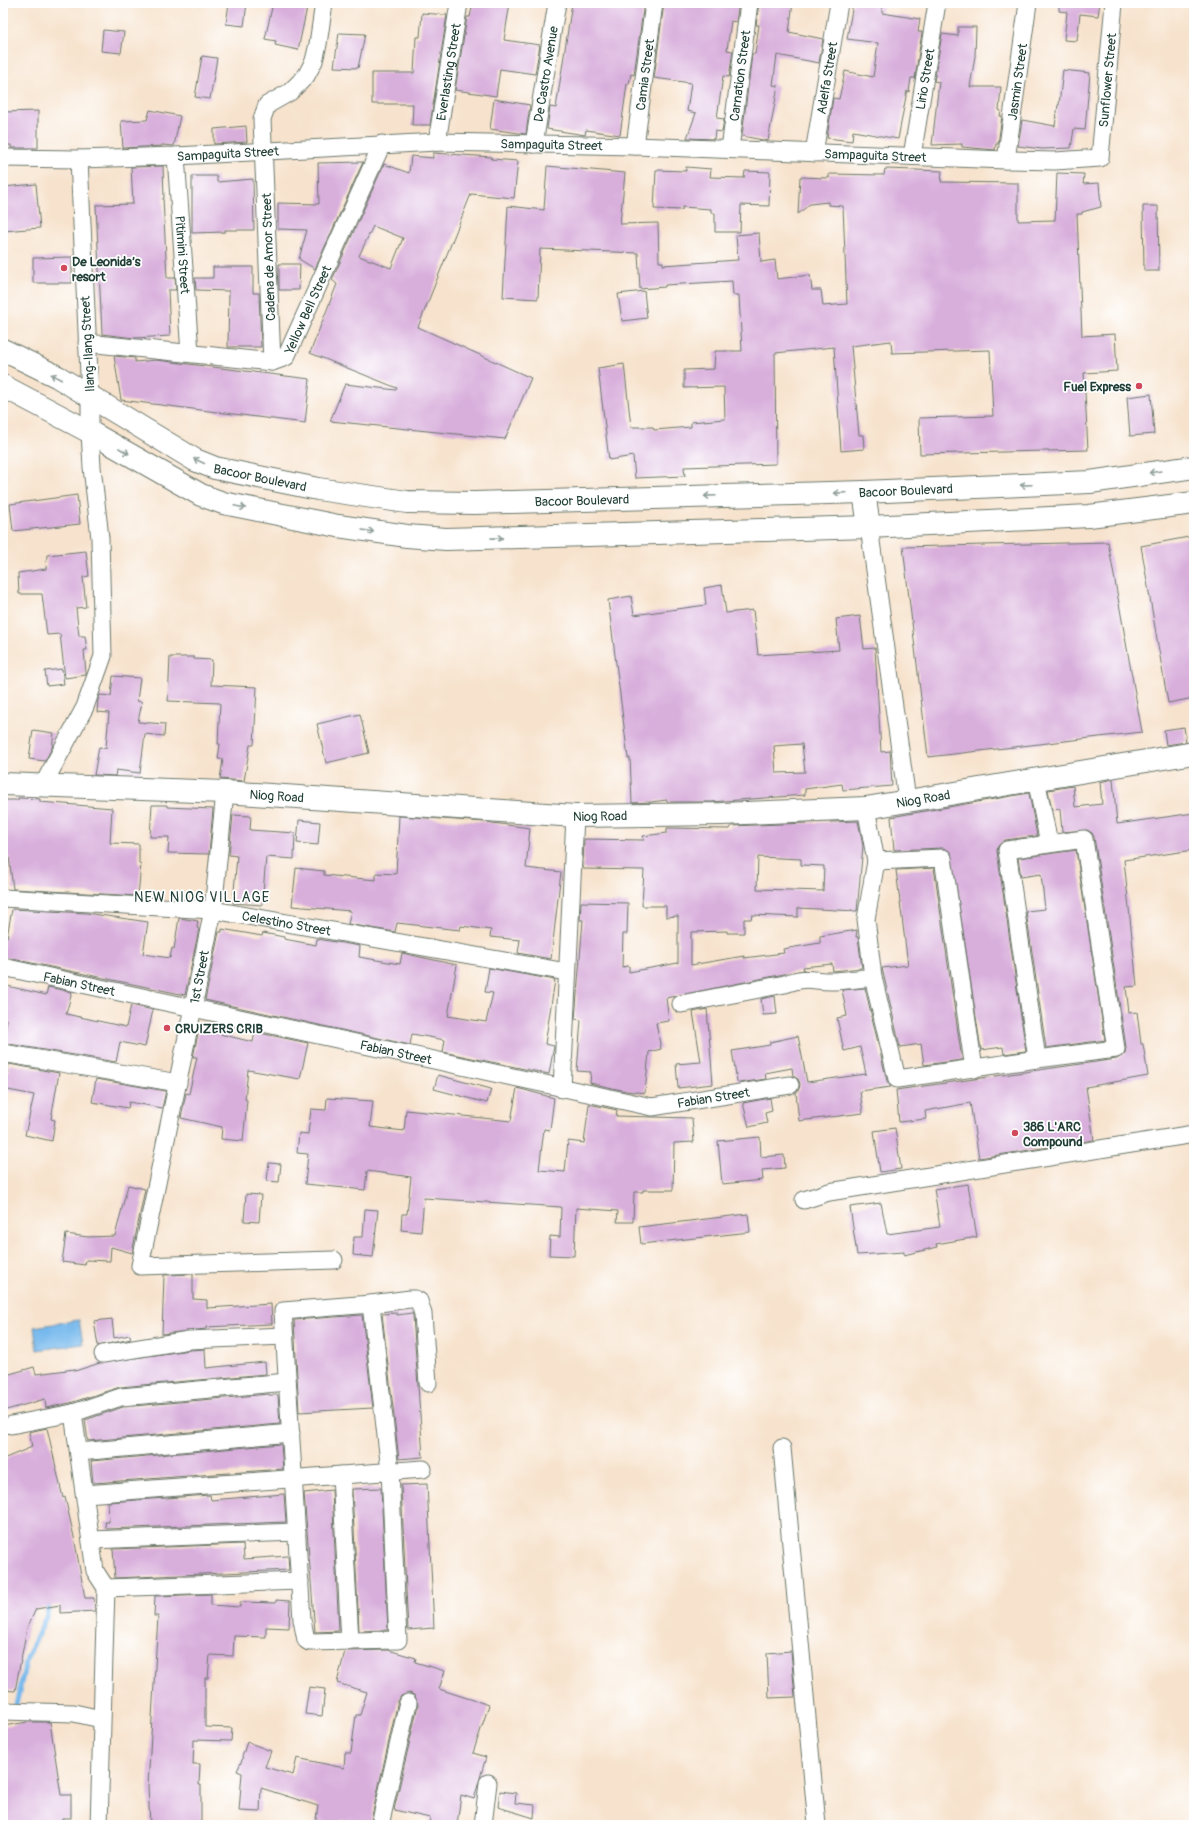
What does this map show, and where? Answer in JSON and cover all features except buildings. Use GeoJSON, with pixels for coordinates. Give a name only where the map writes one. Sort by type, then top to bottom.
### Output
{"type":"FeatureCollection","features":[{"type":"Feature","properties":{"kind":"main road","name":"Bacoor Boulevard"},"geometry":{"type":"LineString","coordinates":[[3,350],[58,377],[195,460],[215,468],[318,489],[407,502],[475,503],[864,492],[1090,482],[1194,467]]}},
{"type":"Feature","properties":{"kind":"main road"},"geometry":{"type":"LineString","coordinates":[[3,386],[90,432],[201,495],[223,503],[317,523],[393,534],[446,539],[869,527],[1089,516],[1194,503]]}},
{"type":"Feature","properties":{"kind":"main road"},"geometry":{"type":"LineString","coordinates":[[864,492],[869,527]]}},
{"type":"Feature","properties":{"kind":"main road","name":"Niog Road"},"geometry":{"type":"LineString","coordinates":[[3,784],[225,792],[575,816],[722,814],[866,808],[1194,753]]}},
{"type":"Feature","properties":{"kind":"street","name":"Cadena de Amor Street"},"geometry":{"type":"LineString","coordinates":[[272,362],[262,119],[267,105],[290,92],[306,76],[314,61],[324,3]]}},
{"type":"Feature","properties":{"kind":"street","name":"Everlasting Street"},"geometry":{"type":"LineString","coordinates":[[437,142],[460,3]]}},
{"type":"Feature","properties":{"kind":"street","name":"De Castro Avenue"},"geometry":{"type":"LineString","coordinates":[[534,144],[557,3]]}},
{"type":"Feature","properties":{"kind":"street","name":"Camia Street"},"geometry":{"type":"LineString","coordinates":[[635,146],[654,3]]}},
{"type":"Feature","properties":{"kind":"street","name":"Carnation Street"},"geometry":{"type":"LineString","coordinates":[[730,149],[750,3]]}},
{"type":"Feature","properties":{"kind":"street","name":"Adelfa Street"},"geometry":{"type":"LineString","coordinates":[[814,153],[839,3]]}},
{"type":"Feature","properties":{"kind":"street","name":"Lirio Street"},"geometry":{"type":"LineString","coordinates":[[912,156],[937,3]]}},
{"type":"Feature","properties":{"kind":"street","name":"Jasmin Street"},"geometry":{"type":"LineString","coordinates":[[1006,160],[1028,3]]}},
{"type":"Feature","properties":{"kind":"street","name":"Sunflower Street"},"geometry":{"type":"LineString","coordinates":[[1100,158],[1114,3]]}},
{"type":"Feature","properties":{"kind":"street","name":"Sampaguita Street"},"geometry":{"type":"LineString","coordinates":[[3,158],[79,159],[176,156],[437,142],[730,149],[1006,160],[1055,161],[1100,158]]}},
{"type":"Feature","properties":{"kind":"street","name":"Yellow Bell Street"},"geometry":{"type":"LineString","coordinates":[[87,343],[272,362],[286,357],[382,144]]}},
{"type":"Feature","properties":{"kind":"street","name":"Pitimini Street"},"geometry":{"type":"LineString","coordinates":[[176,156],[190,353]]}},
{"type":"Feature","properties":{"kind":"street","name":"Ilang-Ilang Street"},"geometry":{"type":"LineString","coordinates":[[43,785],[85,707],[103,656],[100,538],[90,432],[90,396],[79,159]]}},
{"type":"Feature","properties":{"kind":"street"},"geometry":{"type":"LineString","coordinates":[[869,527],[907,800]]}},
{"type":"Feature","properties":{"kind":"street"},"geometry":{"type":"LineString","coordinates":[[1036,779],[1049,843]]}},
{"type":"Feature","properties":{"kind":"street","name":"1st Street"},"geometry":{"type":"LineString","coordinates":[[225,792],[213,910],[140,1266],[334,1260]]}},
{"type":"Feature","properties":{"kind":"street"},"geometry":{"type":"LineString","coordinates":[[866,808],[876,860],[866,919],[873,977],[897,1079],[1116,1049],[1084,839],[1007,850],[1037,1059]]}},
{"type":"Feature","properties":{"kind":"street"},"geometry":{"type":"LineString","coordinates":[[562,1088],[575,816]]}},
{"type":"Feature","properties":{"kind":"street"},"geometry":{"type":"LineString","coordinates":[[876,860],[943,858],[974,1069]]}},
{"type":"Feature","properties":{"kind":"street","name":"Celestino Street"},"geometry":{"type":"LineString","coordinates":[[3,898],[213,910],[567,972]]}},
{"type":"Feature","properties":{"kind":"street","name":"Fabian Street"},"geometry":{"type":"LineString","coordinates":[[3,967],[652,1107],[790,1085]]}},
{"type":"Feature","properties":{"kind":"street"},"geometry":{"type":"LineString","coordinates":[[681,1004],[785,984],[799,979],[809,978],[834,981],[873,977]]}},
{"type":"Feature","properties":{"kind":"street"},"geometry":{"type":"LineString","coordinates":[[3,1053],[178,1082]]}},
{"type":"Feature","properties":{"kind":"street"},"geometry":{"type":"LineString","coordinates":[[804,1200],[836,1191],[1194,1134]]}},
{"type":"Feature","properties":{"kind":"street"},"geometry":{"type":"LineString","coordinates":[[371,1304],[390,1471],[398,1640],[306,1641],[302,1620],[283,1311],[371,1304],[415,1298],[419,1301],[423,1314],[428,1383]]}},
{"type":"Feature","properties":{"kind":"street"},"geometry":{"type":"LineString","coordinates":[[103,1354],[189,1340],[285,1336]]}},
{"type":"Feature","properties":{"kind":"street"},"geometry":{"type":"LineString","coordinates":[[11,1425],[73,1413],[121,1397],[287,1382]]}},
{"type":"Feature","properties":{"kind":"street"},"geometry":{"type":"LineString","coordinates":[[73,1413],[95,1571],[106,1588],[98,1825]]}},
{"type":"Feature","properties":{"kind":"street"},"geometry":{"type":"LineString","coordinates":[[79,1452],[291,1432]]}},
{"type":"Feature","properties":{"kind":"street"},"geometry":{"type":"LineString","coordinates":[[782,1448],[817,1825]]}},
{"type":"Feature","properties":{"kind":"street"},"geometry":{"type":"LineString","coordinates":[[85,1494],[423,1469]]}},
{"type":"Feature","properties":{"kind":"street"},"geometry":{"type":"LineString","coordinates":[[341,1475],[350,1641]]}},
{"type":"Feature","properties":{"kind":"street"},"geometry":{"type":"LineString","coordinates":[[91,1540],[297,1532]]}},
{"type":"Feature","properties":{"kind":"street"},"geometry":{"type":"LineString","coordinates":[[106,1588],[300,1581]]}},
{"type":"Feature","properties":{"kind":"street"},"geometry":{"type":"LineString","coordinates":[[380,1825],[408,1703]]}},
{"type":"Feature","properties":{"kind":"street"},"geometry":{"type":"LineString","coordinates":[[3,1711],[74,1713],[101,1719]]}},
{"type":"Feature","properties":{"kind":"street"},"geometry":{"type":"LineString","coordinates":[[483,1825],[488,1783]]}},
{"type":"Feature","properties":{"kind":"water"},"geometry":{"type":"Polygon","coordinates":[[[79,1320],[83,1344],[37,1350],[34,1327],[79,1320]]]}},
{"type":"Feature","properties":{"kind":"waterway"},"geometry":{"type":"LineString","coordinates":[[16,1705],[27,1658],[46,1617],[50,1602]]}},
{"type":"Feature","properties":{"kind":"place","name":"De Leonida’s resort"},"geometry":{"type":"Point","coordinates":[64,268]}},
{"type":"Feature","properties":{"kind":"place","name":"Fuel Express"},"geometry":{"type":"Point","coordinates":[1139,386]}},
{"type":"Feature","properties":{"kind":"place","name":"CRUIZERS CRIB"},"geometry":{"type":"Point","coordinates":[167,1028]}},
{"type":"Feature","properties":{"kind":"place","name":"386 L'ARC Compound"},"geometry":{"type":"Point","coordinates":[1015,1133]}},
{"type":"Feature","properties":{"kind":"district","name":"NEW NIOG VILLAGE"},"geometry":{"type":"Point","coordinates":[202,897]}}]}
